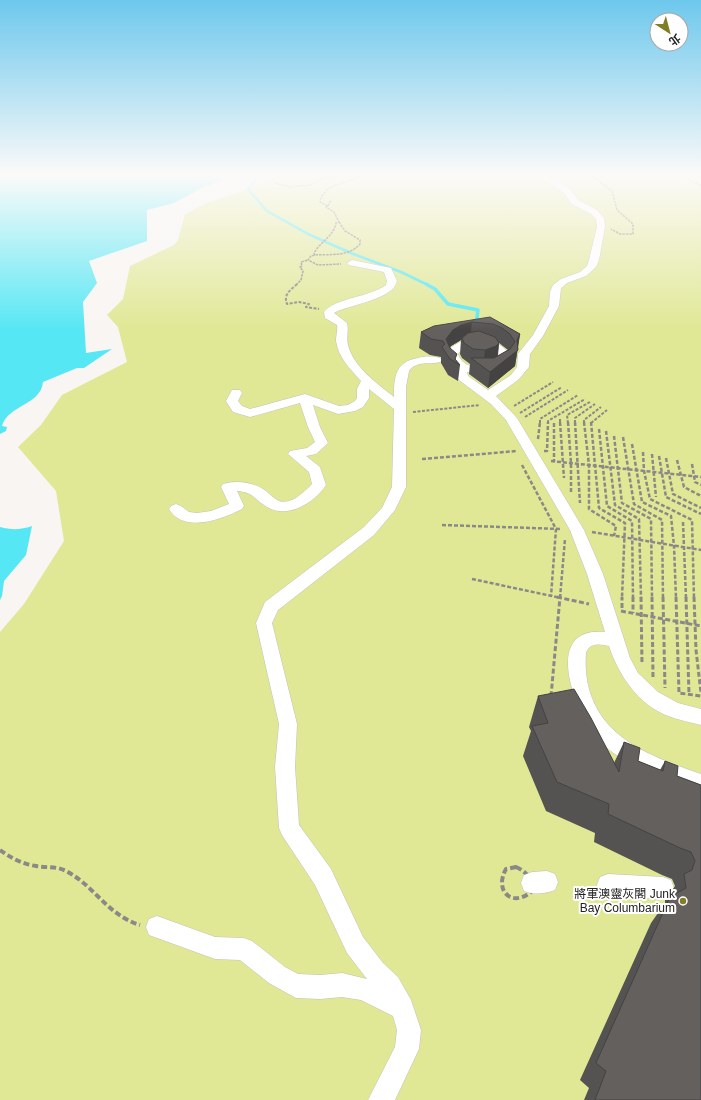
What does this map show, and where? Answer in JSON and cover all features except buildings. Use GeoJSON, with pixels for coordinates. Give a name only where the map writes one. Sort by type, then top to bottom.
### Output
{"type":"FeatureCollection","features":[{"type":"Feature","properties":{"kind":"street"},"geometry":{"type":"LineString","coordinates":[[486,400],[520,372],[523,367],[524,354],[541,332],[550,316],[554,306],[557,287],[564,281],[583,274],[592,265],[601,227]]}},
{"type":"Feature","properties":{"kind":"street"},"geometry":{"type":"LineString","coordinates":[[352,263],[383,268],[390,272],[392,283],[391,286],[376,296]]}},
{"type":"Feature","properties":{"kind":"street"},"geometry":{"type":"LineString","coordinates":[[365,292],[376,296]]}},
{"type":"Feature","properties":{"kind":"street"},"geometry":{"type":"LineString","coordinates":[[399,292],[388,296],[376,296],[342,304],[329,312],[329,316],[332,319],[342,323],[342,345],[348,358],[368,381],[404,411]]}},
{"type":"Feature","properties":{"kind":"street"},"geometry":{"type":"LineString","coordinates":[[381,1100],[407,1049],[409,1030],[403,1008],[390,985],[375,971],[355,945],[323,877],[289,828],[285,767],[288,724],[264,623],[271,606],[369,531],[388,510],[399,487],[404,411],[400,387],[403,369],[408,363],[420,360],[436,360]]}},
{"type":"Feature","properties":{"kind":"street"},"geometry":{"type":"LineString","coordinates":[[464,368],[461,374],[464,378],[486,400],[510,418],[533,454],[572,530],[607,608],[622,659],[632,678],[652,697],[673,710],[701,717]]}},
{"type":"Feature","properties":{"kind":"street"},"geometry":{"type":"LineString","coordinates":[[236,393],[232,400],[237,409],[250,413],[305,398],[338,410],[350,408],[359,404],[363,398],[363,389],[368,381]]}},
{"type":"Feature","properties":{"kind":"street"},"geometry":{"type":"LineString","coordinates":[[176,509],[184,515],[197,517],[217,515],[237,506],[228,487],[240,485],[260,493],[273,504],[287,507],[305,499],[319,485],[315,470],[295,454],[311,451],[322,443],[314,427],[305,398]]}},
{"type":"Feature","properties":{"kind":"street"},"geometry":{"type":"LineString","coordinates":[[616,640],[595,638],[584,642],[579,646],[577,657],[578,682],[583,700],[594,720],[610,739],[631,754],[701,783]]}},
{"type":"Feature","properties":{"kind":"street"},"geometry":{"type":"LineString","coordinates":[[608,885],[663,888]]}},
{"type":"Feature","properties":{"kind":"street"},"geometry":{"type":"LineString","coordinates":[[147,926],[215,948],[244,949],[277,975],[296,986],[320,987],[342,985],[363,989],[403,1008]]}},
{"type":"Feature","properties":{"kind":"path"},"geometry":{"type":"LineString","coordinates":[[315,255],[314,252],[320,242],[333,231],[334,227]]}},
{"type":"Feature","properties":{"kind":"path"},"geometry":{"type":"LineString","coordinates":[[329,312],[306,307],[309,304],[299,302],[287,304],[284,298],[287,293],[300,282],[302,271],[300,268],[302,266],[301,262],[308,260],[311,256],[342,253],[359,246],[360,240],[345,231],[342,227]]}},
{"type":"Feature","properties":{"kind":"path"},"geometry":{"type":"LineString","coordinates":[[608,227],[620,234],[633,234],[633,227]]}},
{"type":"Feature","properties":{"kind":"path"},"geometry":{"type":"LineString","coordinates":[[308,260],[318,265],[352,263]]}},
{"type":"Feature","properties":{"kind":"path"},"geometry":{"type":"LineString","coordinates":[[510,418],[553,382]]}},
{"type":"Feature","properties":{"kind":"path"},"geometry":{"type":"LineString","coordinates":[[510,418],[562,387]]}},
{"type":"Feature","properties":{"kind":"path"},"geometry":{"type":"LineString","coordinates":[[510,418],[568,390]]}},
{"type":"Feature","properties":{"kind":"path"},"geometry":{"type":"LineString","coordinates":[[533,454],[539,436],[540,419],[578,395]]}},
{"type":"Feature","properties":{"kind":"path"},"geometry":{"type":"LineString","coordinates":[[533,454],[547,451],[548,421],[585,399]]}},
{"type":"Feature","properties":{"kind":"path"},"geometry":{"type":"LineString","coordinates":[[404,411],[486,400]]}},
{"type":"Feature","properties":{"kind":"path"},"geometry":{"type":"LineString","coordinates":[[571,495],[571,463],[567,415],[590,402]]}},
{"type":"Feature","properties":{"kind":"path"},"geometry":{"type":"LineString","coordinates":[[580,504],[575,418],[595,404]]}},
{"type":"Feature","properties":{"kind":"path"},"geometry":{"type":"LineString","coordinates":[[601,407],[584,420],[589,465],[589,509],[616,526],[614,536]]}},
{"type":"Feature","properties":{"kind":"path"},"geometry":{"type":"LineString","coordinates":[[607,410],[591,422],[599,508],[625,523],[622,611]]}},
{"type":"Feature","properties":{"kind":"path"},"geometry":{"type":"LineString","coordinates":[[560,419],[564,478]]}},
{"type":"Feature","properties":{"kind":"path"},"geometry":{"type":"LineString","coordinates":[[554,423],[554,462]]}},
{"type":"Feature","properties":{"kind":"path"},"geometry":{"type":"LineString","coordinates":[[599,429],[607,506],[632,520],[632,613]]}},
{"type":"Feature","properties":{"kind":"path"},"geometry":{"type":"LineString","coordinates":[[606,431],[614,505],[639,519],[642,665]]}},
{"type":"Feature","properties":{"kind":"path"},"geometry":{"type":"LineString","coordinates":[[614,436],[622,503],[651,519],[653,686]]}},
{"type":"Feature","properties":{"kind":"path"},"geometry":{"type":"LineString","coordinates":[[623,438],[634,504],[662,520],[665,619],[665,689]]}},
{"type":"Feature","properties":{"kind":"path"},"geometry":{"type":"LineString","coordinates":[[632,444],[642,502],[671,516],[674,546],[679,693],[701,695],[694,625],[694,549],[692,520],[650,498],[644,471],[643,452]]}},
{"type":"Feature","properties":{"kind":"path"},"geometry":{"type":"LineString","coordinates":[[511,445],[515,452]]}},
{"type":"Feature","properties":{"kind":"path"},"geometry":{"type":"LineString","coordinates":[[422,459],[515,452],[533,454],[554,462],[701,477]]}},
{"type":"Feature","properties":{"kind":"path"},"geometry":{"type":"LineString","coordinates":[[652,454],[656,497]]}},
{"type":"Feature","properties":{"kind":"path"},"geometry":{"type":"LineString","coordinates":[[659,456],[666,497],[701,514]]}},
{"type":"Feature","properties":{"kind":"path"},"geometry":{"type":"LineString","coordinates":[[666,458],[673,494],[701,508]]}},
{"type":"Feature","properties":{"kind":"path"},"geometry":{"type":"LineString","coordinates":[[518,459],[556,529],[551,596]]}},
{"type":"Feature","properties":{"kind":"path"},"geometry":{"type":"LineString","coordinates":[[677,460],[684,487],[701,496]]}},
{"type":"Feature","properties":{"kind":"path"},"geometry":{"type":"LineString","coordinates":[[692,464],[695,482],[701,485]]}},
{"type":"Feature","properties":{"kind":"path"},"geometry":{"type":"LineString","coordinates":[[683,522],[689,694]]}},
{"type":"Feature","properties":{"kind":"path"},"geometry":{"type":"LineString","coordinates":[[442,525],[572,530],[701,550]]}},
{"type":"Feature","properties":{"kind":"path"},"geometry":{"type":"LineString","coordinates":[[551,699],[560,598],[572,530]]}},
{"type":"Feature","properties":{"kind":"path"},"geometry":{"type":"LineString","coordinates":[[472,579],[607,608],[701,626]]}},
{"type":"Feature","properties":{"kind":"path"},"geometry":{"type":"LineString","coordinates":[[0,850],[15,860],[28,865],[64,870],[74,875],[97,898],[120,916],[147,926]]}},
{"type":"Feature","properties":{"kind":"green space"},"geometry":{"type":"Polygon","coordinates":[[[181,227],[701,227],[701,1100],[0,1100],[0,632],[24,604],[64,541],[56,491],[18,447],[41,425],[62,395],[127,362],[118,327],[107,315],[123,299],[130,266],[174,245],[178,240],[181,227]]]}},
{"type":"Feature","properties":{"kind":"water"},"geometry":{"type":"Polygon","coordinates":[[[0,227],[147,227],[147,241],[89,261],[97,283],[83,302],[86,353],[112,349],[84,368],[77,368],[43,382],[41,390],[37,396],[5,419],[2,426],[7,427],[6,431],[0,434],[0,227]]]}},
{"type":"Feature","properties":{"kind":"water"},"geometry":{"type":"Polygon","coordinates":[[[32,526],[26,555],[4,581],[0,600],[0,527],[16,529],[32,526]]]}},
{"type":"Feature","properties":{"kind":"waterway"},"geometry":{"type":"LineString","coordinates":[[296,227],[351,253],[401,272],[426,284]]}},
{"type":"Feature","properties":{"kind":"waterway"},"geometry":{"type":"LineString","coordinates":[[426,284],[435,289],[448,304],[478,310],[476,324]]}},
{"type":"Feature","properties":{"kind":"place","name":"將軍澳靈灰閣 Junk Bay Columbarium"},"geometry":{"type":"Point","coordinates":[683,901]}}]}
